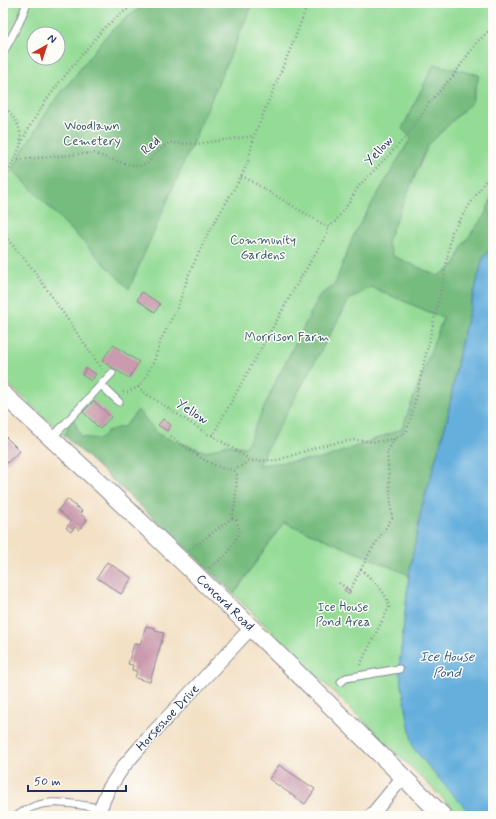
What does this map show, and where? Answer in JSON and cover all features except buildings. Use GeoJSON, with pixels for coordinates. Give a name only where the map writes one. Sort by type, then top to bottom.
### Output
{"type":"FeatureCollection","features":[{"type":"Feature","properties":{"kind":"street","name":"Concord Road"},"geometry":{"type":"LineString","coordinates":[[3,394],[106,489],[251,628],[443,816]]}},
{"type":"Feature","properties":{"kind":"street","name":"Horseshoe Drive"},"geometry":{"type":"LineString","coordinates":[[99,812],[108,790],[123,767],[251,628]]}},
{"type":"Feature","properties":{"kind":"street"},"geometry":{"type":"LineString","coordinates":[[370,816],[403,777]]}},
{"type":"Feature","properties":{"kind":"lane"},"geometry":{"type":"LineString","coordinates":[[3,53],[19,23],[27,3]]}},
{"type":"Feature","properties":{"kind":"lane"},"geometry":{"type":"LineString","coordinates":[[51,439],[110,376]]}},
{"type":"Feature","properties":{"kind":"lane"},"geometry":{"type":"LineString","coordinates":[[101,385],[119,402]]}},
{"type":"Feature","properties":{"kind":"lane"},"geometry":{"type":"LineString","coordinates":[[341,682],[346,678],[399,669]]}},
{"type":"Feature","properties":{"kind":"lane"},"geometry":{"type":"LineString","coordinates":[[17,816],[26,809],[40,804],[56,802],[99,812]]}},
{"type":"Feature","properties":{"kind":"path"},"geometry":{"type":"LineString","coordinates":[[3,188],[28,129],[45,102],[71,67],[102,30],[136,3]]}},
{"type":"Feature","properties":{"kind":"path"},"geometry":{"type":"LineString","coordinates":[[110,394],[128,392],[138,387],[145,378],[154,361],[161,340],[178,306],[188,274],[206,237],[241,177],[248,162],[254,136],[296,38],[308,3]]}},
{"type":"Feature","properties":{"kind":"path","name":"Yellow"},"geometry":{"type":"LineString","coordinates":[[138,387],[176,414],[209,435],[212,435],[224,417],[293,291],[327,234],[328,228],[334,223],[358,188],[404,139],[429,103],[453,76],[478,41],[488,32],[493,31]]}},
{"type":"Feature","properties":{"kind":"path"},"geometry":{"type":"LineString","coordinates":[[3,105],[15,120],[21,131],[18,151]]}},
{"type":"Feature","properties":{"kind":"path","name":"Red"},"geometry":{"type":"LineString","coordinates":[[14,160],[93,153],[119,162],[137,166],[147,164],[157,152],[169,143],[196,144],[254,136]]}},
{"type":"Feature","properties":{"kind":"path"},"geometry":{"type":"LineString","coordinates":[[212,435],[252,461],[278,460],[324,445],[355,440],[376,442],[394,439],[406,432],[410,422],[442,286],[452,232],[493,169]]}},
{"type":"Feature","properties":{"kind":"path"},"geometry":{"type":"LineString","coordinates":[[241,177],[246,178],[328,228]]}},
{"type":"Feature","properties":{"kind":"path"},"geometry":{"type":"LineString","coordinates":[[3,233],[32,268],[110,376]]}},
{"type":"Feature","properties":{"kind":"path"},"geometry":{"type":"LineString","coordinates":[[171,436],[186,449],[216,467],[233,470],[250,460]]}},
{"type":"Feature","properties":{"kind":"path"},"geometry":{"type":"LineString","coordinates":[[339,583],[350,590],[370,552],[392,518],[387,453],[394,439]]}},
{"type":"Feature","properties":{"kind":"path"},"geometry":{"type":"LineString","coordinates":[[189,552],[232,518],[235,505],[237,475],[233,470]]}},
{"type":"Feature","properties":{"kind":"path"},"geometry":{"type":"LineString","coordinates":[[205,573],[212,565],[226,556],[233,541],[240,531],[236,520],[232,518]]}},
{"type":"Feature","properties":{"kind":"path"},"geometry":{"type":"LineString","coordinates":[[353,677],[389,608],[388,600],[362,569]]}},
{"type":"Feature","properties":{"kind":"green space","name":"Morrison Farm"},"geometry":{"type":"Polygon","coordinates":[[[3,3],[493,3],[493,245],[483,258],[461,343],[447,420],[422,507],[409,575],[399,669],[464,806],[473,816],[461,816],[187,549],[3,379],[3,3]]]}},
{"type":"Feature","properties":{"kind":"green space","name":"Woodlawn Cemetery"},"geometry":{"type":"Polygon","coordinates":[[[147,3],[253,3],[129,289],[13,170],[23,150],[51,106],[106,36],[121,22],[147,3]]]}},
{"type":"Feature","properties":{"kind":"green space"},"geometry":{"type":"Polygon","coordinates":[[[434,64],[479,75],[472,102],[428,145],[387,242],[393,256],[438,276],[454,266],[463,245],[485,214],[493,195],[493,245],[483,258],[461,343],[447,420],[422,507],[409,575],[284,522],[234,594],[65,436],[72,417],[81,437],[100,439],[107,431],[125,426],[138,410],[159,435],[206,452],[225,445],[246,447],[277,379],[320,295],[334,286],[355,232],[411,138],[402,129],[434,64]],[[371,287],[349,300],[258,465],[325,458],[402,429],[443,318],[371,287]]]}},
{"type":"Feature","properties":{"kind":"water","name":"Ice House Pond"},"geometry":{"type":"Polygon","coordinates":[[[493,245],[493,816],[473,816],[413,748],[399,669],[409,575],[422,507],[447,420],[461,343],[483,258],[493,245]]]}},
{"type":"Feature","properties":{"kind":"park label","name":"Community Gardens"},"geometry":{"type":"Point","coordinates":[263,248]}},
{"type":"Feature","properties":{"kind":"park label","name":"Ice House Pond Area"},"geometry":{"type":"Point","coordinates":[343,614]}}]}
